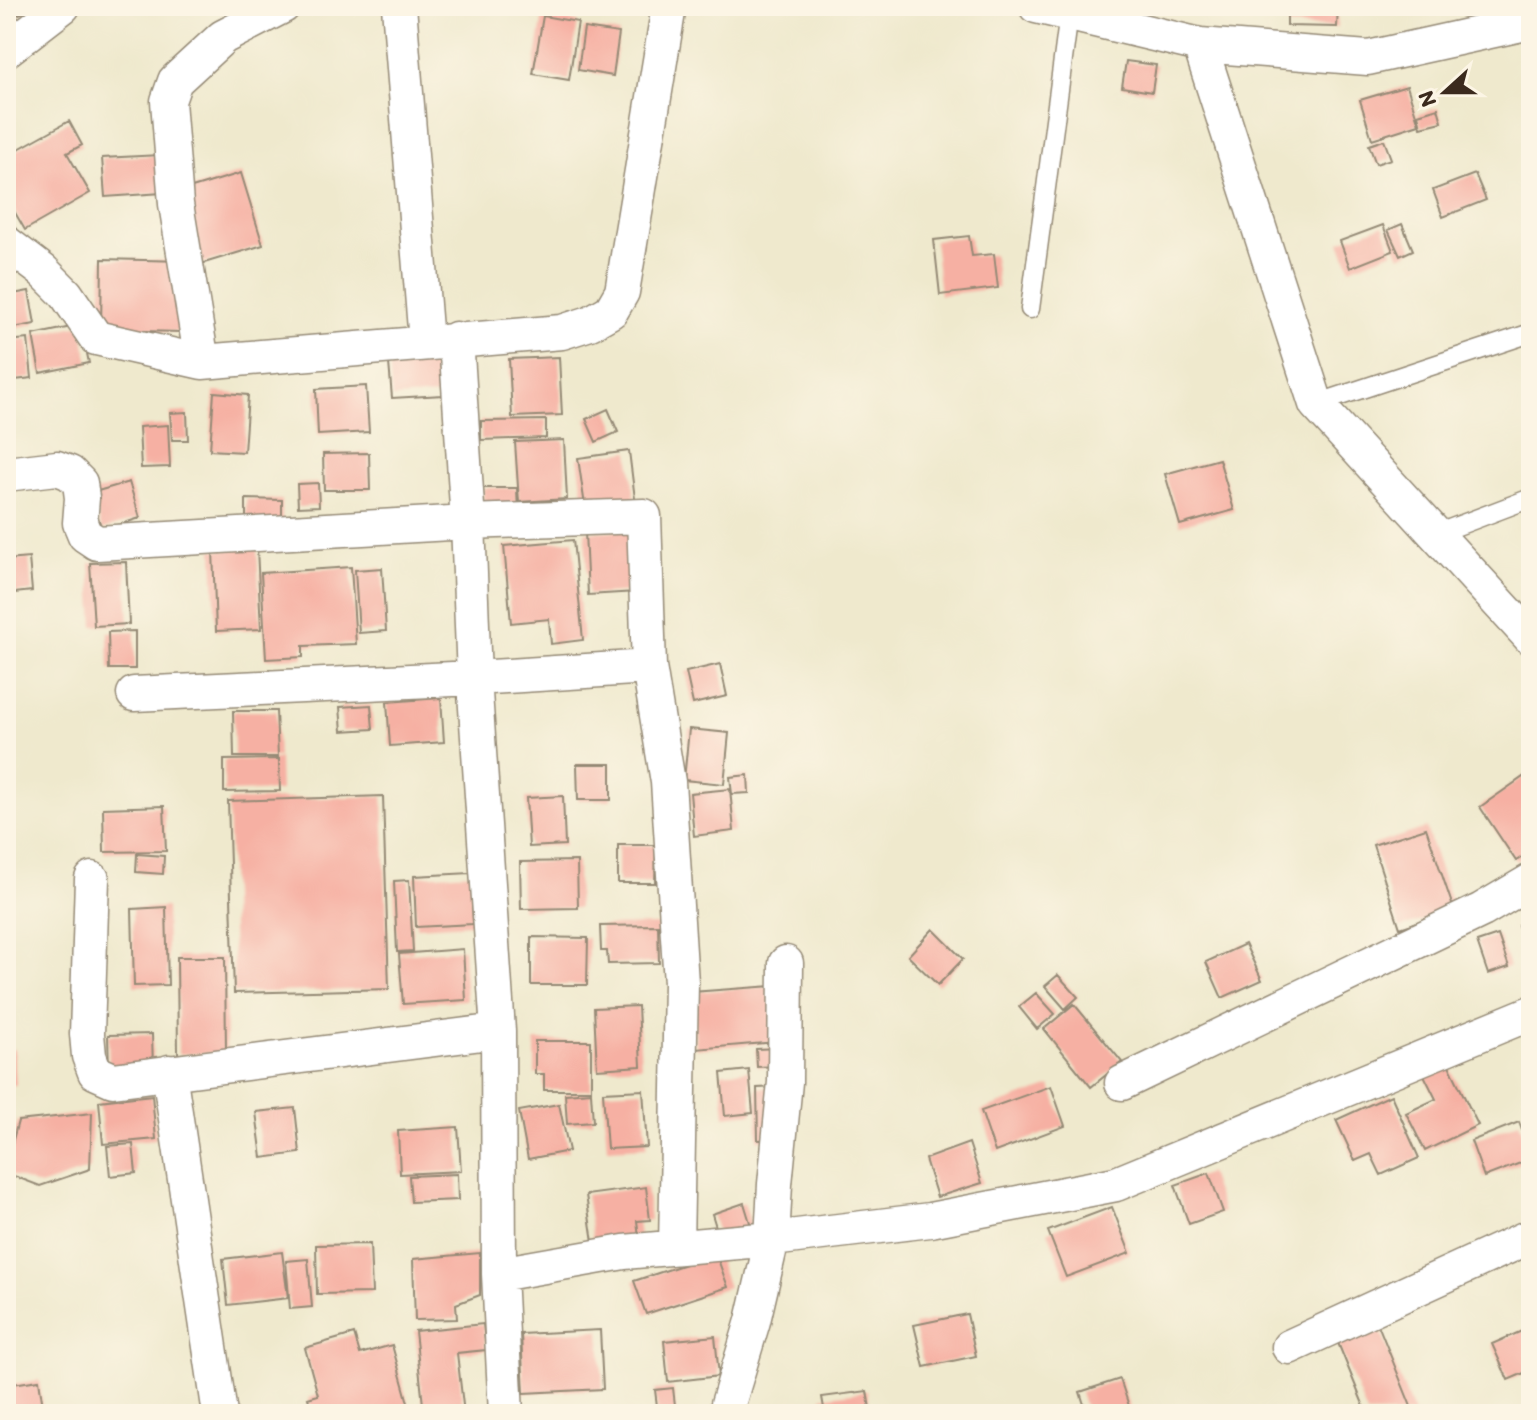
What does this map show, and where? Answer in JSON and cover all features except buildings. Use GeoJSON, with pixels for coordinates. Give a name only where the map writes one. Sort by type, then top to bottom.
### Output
{"type":"FeatureCollection","features":[{"type":"Feature","properties":{"kind":"street"},"geometry":{"type":"LineString","coordinates":[[6,50],[63,6]]}},
{"type":"Feature","properties":{"kind":"street"},"geometry":{"type":"LineString","coordinates":[[202,362],[176,204],[168,101],[175,81],[223,37],[283,6]]}},
{"type":"Feature","properties":{"kind":"street"},"geometry":{"type":"LineString","coordinates":[[399,6],[441,341],[468,522],[474,678],[498,1031],[499,1274],[506,1414]]}},
{"type":"Feature","properties":{"kind":"street"},"geometry":{"type":"LineString","coordinates":[[6,243],[43,271],[66,294],[96,338],[202,362],[562,332],[590,323],[611,311],[622,292],[669,6]]}},
{"type":"Feature","properties":{"kind":"street"},"geometry":{"type":"LineString","coordinates":[[1036,6],[1200,45],[1368,58],[1531,22]]}},
{"type":"Feature","properties":{"kind":"street"},"geometry":{"type":"LineString","coordinates":[[1200,45],[1316,404],[1531,638]]}},
{"type":"Feature","properties":{"kind":"street"},"geometry":{"type":"LineString","coordinates":[[6,474],[57,468],[70,473],[80,483],[80,523],[85,535],[97,543],[468,522],[644,516],[649,667],[668,782],[681,983],[676,1247]]}},
{"type":"Feature","properties":{"kind":"street"},"geometry":{"type":"LineString","coordinates":[[134,694],[649,667]]}},
{"type":"Feature","properties":{"kind":"street"},"geometry":{"type":"LineString","coordinates":[[92,879],[89,1056],[95,1072],[113,1080],[498,1031]]}},
{"type":"Feature","properties":{"kind":"street"},"geometry":{"type":"LineString","coordinates":[[1122,1083],[1482,910],[1531,881]]}},
{"type":"Feature","properties":{"kind":"street"},"geometry":{"type":"LineString","coordinates":[[729,1414],[728,1404],[753,1321],[772,1239],[785,1082],[786,963]]}},
{"type":"Feature","properties":{"kind":"street"},"geometry":{"type":"LineString","coordinates":[[499,1274],[624,1252],[772,1239],[930,1220],[1116,1184],[1531,1013]]}},
{"type":"Feature","properties":{"kind":"street"},"geometry":{"type":"LineString","coordinates":[[169,1072],[220,1414]]}},
{"type":"Feature","properties":{"kind":"street"},"geometry":{"type":"LineString","coordinates":[[1289,1347],[1531,1236]]}},
{"type":"Feature","properties":{"kind":"lane"},"geometry":{"type":"LineString","coordinates":[[1030,309],[1069,14]]}},
{"type":"Feature","properties":{"kind":"lane"},"geometry":{"type":"LineString","coordinates":[[1316,404],[1531,333]]}},
{"type":"Feature","properties":{"kind":"lane"},"geometry":{"type":"LineString","coordinates":[[1436,534],[1531,498]]}}]}
